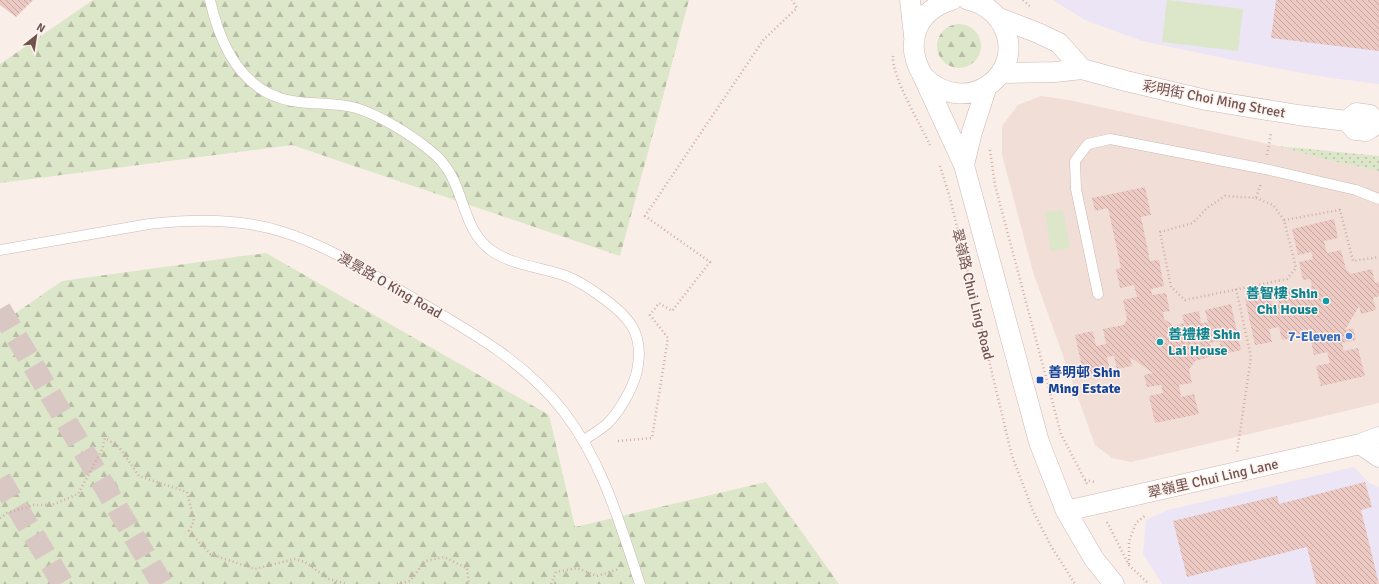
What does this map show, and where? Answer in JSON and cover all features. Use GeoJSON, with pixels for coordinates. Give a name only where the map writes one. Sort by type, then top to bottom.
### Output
{"type":"FeatureCollection","features":[{"type":"Feature","properties":{"kind":"street","name":"翠嶺路 Chui Ling Road"},"geometry":{"type":"LineString","coordinates":[[910,0],[914,36],[914,57],[964,165],[1039,442],[1066,511],[1094,559],[1114,584]]}},
{"type":"Feature","properties":{"kind":"street","name":"翠嶺路 Chui Ling Road"},"geometry":{"type":"LineString","coordinates":[[914,36],[918,25],[928,12],[942,3],[952,0]]}},
{"type":"Feature","properties":{"kind":"street","name":"翠嶺路 Chui Ling Road"},"geometry":{"type":"LineString","coordinates":[[964,165],[972,132],[994,79],[1006,60],[1008,46],[1006,31],[984,6]]}},
{"type":"Feature","properties":{"kind":"street"},"geometry":{"type":"LineString","coordinates":[[984,6],[1059,43],[1082,69]]}},
{"type":"Feature","properties":{"kind":"street","name":"彩明街 Choi Ming Street"},"geometry":{"type":"LineString","coordinates":[[994,79],[1082,69],[1206,100],[1298,115],[1347,121],[1355,130],[1366,131],[1378,124]]}},
{"type":"Feature","properties":{"kind":"street","name":"翠嶺路 Chui Ling Road"},"geometry":{"type":"LineString","coordinates":[[923,76],[937,88],[962,94],[971,93],[994,79]]}},
{"type":"Feature","properties":{"kind":"street","name":"翠嶺里 Chui Ling Lane"},"geometry":{"type":"LineString","coordinates":[[1066,511],[1360,444],[1379,437]]}},
{"type":"Feature","properties":{"kind":"street"},"geometry":{"type":"LineString","coordinates":[[1360,444],[1379,457]]}},
{"type":"Feature","properties":{"kind":"lane"},"geometry":{"type":"LineString","coordinates":[[210,0],[218,30],[231,57],[240,70],[251,80],[270,93],[283,99],[306,103],[340,105],[365,111],[384,120],[423,144],[436,154],[447,168],[456,186],[473,230],[488,248],[510,260],[565,276],[578,282],[614,306],[626,316],[635,330],[639,349],[638,369],[631,388],[623,403],[607,424],[584,440]]}},
{"type":"Feature","properties":{"kind":"lane"},"geometry":{"type":"LineString","coordinates":[[1098,294],[1076,189],[1075,161],[1088,144],[1110,139],[1265,169],[1356,190],[1379,199]]}},
{"type":"Feature","properties":{"kind":"lane","name":"澳景路 O King Road"},"geometry":{"type":"LineString","coordinates":[[0,250],[171,221],[212,220],[233,222],[279,231],[312,243],[357,265],[487,343],[538,383],[563,411],[584,440],[606,486],[640,584]]}},
{"type":"Feature","properties":{"kind":"path"},"geometry":{"type":"LineString","coordinates":[[618,440],[652,438],[668,338],[650,315],[659,303],[672,311],[710,262],[645,216],[764,39],[797,8],[792,0]]}},
{"type":"Feature","properties":{"kind":"path"},"geometry":{"type":"LineString","coordinates":[[894,51],[892,64],[932,148]]}},
{"type":"Feature","properties":{"kind":"path"},"geometry":{"type":"LineString","coordinates":[[1256,198],[1265,169],[1271,133]]}},
{"type":"Feature","properties":{"kind":"path"},"geometry":{"type":"LineString","coordinates":[[991,144],[990,151],[995,185],[1062,434],[1084,480],[1099,504],[1129,565],[1149,584]]}},
{"type":"Feature","properties":{"kind":"path","name":"翠嶺路 Chui Ling Road"},"geometry":{"type":"LineString","coordinates":[[939,162],[952,205],[1012,456],[1033,511],[1051,546],[1075,584]]}},
{"type":"Feature","properties":{"kind":"path"},"geometry":{"type":"LineString","coordinates":[[1225,196],[1256,198],[1273,205],[1284,220],[1296,268],[1287,279],[1185,300],[1172,287],[1160,232],[1193,223],[1207,208],[1225,196]]}},
{"type":"Feature","properties":{"kind":"path"},"geometry":{"type":"LineString","coordinates":[[1284,220],[1340,210],[1353,261],[1379,257]]}},
{"type":"Feature","properties":{"kind":"path"},"geometry":{"type":"LineString","coordinates":[[1236,289],[1251,357],[1236,456]]}},
{"type":"Feature","properties":{"kind":"path"},"geometry":{"type":"LineString","coordinates":[[0,518],[7,513],[34,505],[52,505],[78,494],[102,450],[105,438],[118,447],[139,476],[186,492],[194,521],[189,531],[210,554],[255,569],[294,559],[305,562],[329,580],[347,584]]}},
{"type":"Feature","properties":{"kind":"path"},"geometry":{"type":"LineString","coordinates":[[396,584],[410,581],[425,561],[444,557],[467,568],[469,584]]}},
{"type":"Feature","properties":{"kind":"path"},"geometry":{"type":"LineString","coordinates":[[551,584],[556,572],[576,568],[597,576],[617,570],[632,561]]}},
{"type":"Feature","properties":{"kind":"shaded area"},"geometry":{"type":"Polygon","coordinates":[[[1053,0],[1379,0],[1379,84],[1324,77],[1142,41],[1085,20],[1053,0]]]}},
{"type":"Feature","properties":{"kind":"shaded area","name":"善明邨 Shin Ming Estate"},"geometry":{"type":"Polygon","coordinates":[[[1041,96],[1069,100],[1278,146],[1328,160],[1379,171],[1379,403],[1131,462],[1112,458],[1095,445],[1033,272],[1002,155],[1002,126],[1018,105],[1041,96]]]}},
{"type":"Feature","properties":{"kind":"shaded area"},"geometry":{"type":"Polygon","coordinates":[[[1354,467],[1369,483],[1379,487],[1379,584],[1162,584],[1143,554],[1146,520],[1168,510],[1354,467]]]}},
{"type":"Feature","properties":{"kind":"green space"},"geometry":{"type":"Polygon","coordinates":[[[93,0],[689,0],[620,256],[292,145],[0,183],[0,64],[93,0]]]}},
{"type":"Feature","properties":{"kind":"green space"},"geometry":{"type":"Polygon","coordinates":[[[1167,0],[1243,9],[1238,51],[1162,42],[1167,0]]]}},
{"type":"Feature","properties":{"kind":"green space"},"geometry":{"type":"Polygon","coordinates":[[[959,24],[971,28],[977,34],[981,46],[977,58],[971,64],[959,68],[947,64],[941,58],[937,46],[941,34],[947,28],[959,24]]]}},
{"type":"Feature","properties":{"kind":"green space"},"geometry":{"type":"Polygon","coordinates":[[[1278,146],[1379,156],[1379,171],[1328,160],[1278,146]]]}},
{"type":"Feature","properties":{"kind":"green space"},"geometry":{"type":"Polygon","coordinates":[[[1063,210],[1070,248],[1051,251],[1045,212],[1063,210]]]}},
{"type":"Feature","properties":{"kind":"green space"},"geometry":{"type":"Polygon","coordinates":[[[266,253],[549,415],[575,527],[766,482],[839,584],[0,584],[0,324],[62,281],[266,253]]]}},
{"type":"Feature","properties":{"kind":"building"},"geometry":{"type":"Polygon","coordinates":[[[0,0],[33,0],[16,17],[0,5],[0,0]]]}},
{"type":"Feature","properties":{"kind":"building"},"geometry":{"type":"Polygon","coordinates":[[[1276,0],[1379,0],[1379,51],[1271,38],[1276,0]]]}},
{"type":"Feature","properties":{"kind":"building","name":"善禮樓 Shin Lai House"},"geometry":{"type":"Polygon","coordinates":[[[1145,187],[1151,215],[1141,217],[1150,261],[1159,260],[1164,286],[1151,289],[1152,295],[1166,293],[1170,311],[1163,312],[1164,319],[1174,326],[1184,323],[1182,315],[1199,311],[1201,323],[1208,322],[1205,310],[1231,304],[1241,350],[1223,354],[1219,341],[1210,343],[1213,356],[1195,361],[1189,370],[1192,383],[1179,385],[1181,397],[1194,394],[1199,414],[1155,423],[1149,396],[1163,393],[1161,385],[1147,387],[1144,375],[1153,373],[1130,357],[1132,366],[1117,369],[1114,356],[1107,357],[1110,370],[1084,376],[1075,335],[1093,331],[1096,346],[1106,344],[1103,329],[1124,325],[1127,319],[1123,300],[1137,297],[1134,285],[1120,288],[1116,269],[1121,268],[1108,208],[1095,211],[1092,198],[1145,187]]]}},
{"type":"Feature","properties":{"kind":"building","name":"善智樓 Shin Chi House"},"geometry":{"type":"Polygon","coordinates":[[[1334,219],[1338,238],[1324,241],[1327,253],[1341,250],[1346,269],[1351,274],[1372,269],[1375,283],[1379,282],[1379,296],[1373,298],[1376,310],[1361,314],[1359,306],[1345,330],[1353,328],[1356,340],[1342,343],[1344,351],[1358,348],[1365,376],[1321,386],[1316,366],[1330,363],[1327,352],[1314,355],[1311,341],[1301,336],[1282,340],[1279,327],[1269,329],[1272,342],[1255,345],[1245,299],[1270,293],[1273,305],[1279,304],[1277,292],[1293,288],[1295,297],[1306,295],[1312,285],[1310,279],[1303,280],[1299,262],[1313,259],[1311,252],[1298,255],[1292,229],[1334,219]]]}},
{"type":"Feature","properties":{"kind":"building"},"geometry":{"type":"Polygon","coordinates":[[[1365,482],[1372,507],[1361,510],[1379,584],[1316,584],[1307,547],[1187,577],[1173,521],[1277,496],[1279,504],[1365,482]]]}},
{"type":"Feature","properties":{"kind":"tunnel"},"geometry":{"type":"LineString","coordinates":[[0,309],[162,584]]}},
{"type":"Feature","properties":{"kind":"tunnel"},"geometry":{"type":"LineString","coordinates":[[0,479],[63,584]]}},
{"type":"Feature","properties":{"kind":"place","name":"善智樓 Shin Chi House"},"geometry":{"type":"Point","coordinates":[1326,301]}},
{"type":"Feature","properties":{"kind":"place","name":"7-Eleven"},"geometry":{"type":"Point","coordinates":[1349,336]}},
{"type":"Feature","properties":{"kind":"place","name":"善禮樓 Shin Lai House"},"geometry":{"type":"Point","coordinates":[1160,342]}},
{"type":"Feature","properties":{"kind":"place","name":"善明邨 Shin Ming Estate"},"geometry":{"type":"Point","coordinates":[1040,380]}}]}
